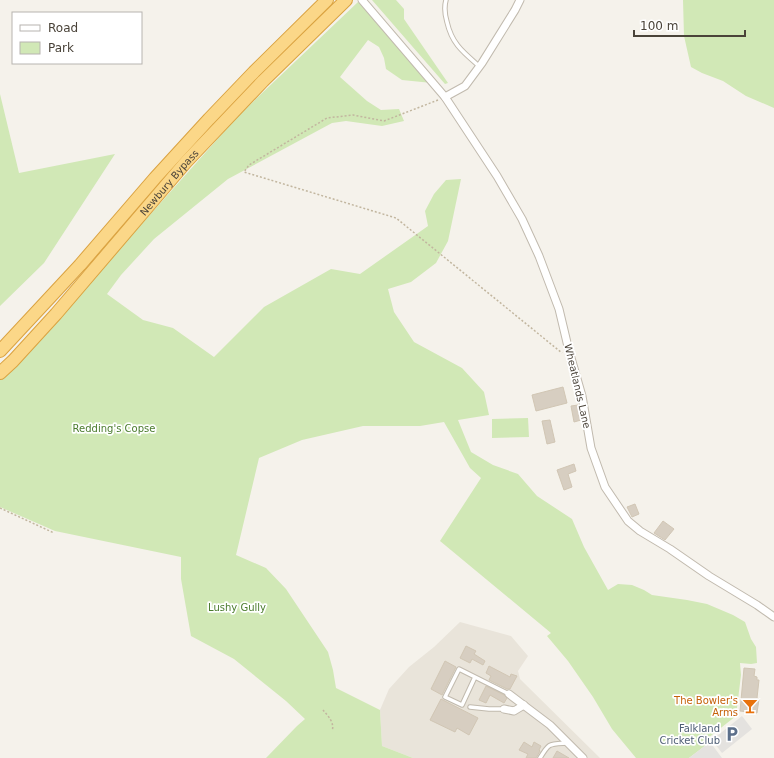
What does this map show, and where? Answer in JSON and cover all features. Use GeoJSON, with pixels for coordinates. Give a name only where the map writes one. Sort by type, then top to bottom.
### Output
{"type":"FeatureCollection","features":[{"type":"Feature","properties":{"kind":"highway","name":"Newbury Bypass"},"geometry":{"type":"LineString","coordinates":[[0,351],[80,265],[155,178],[213,114],[326,0]]}},
{"type":"Feature","properties":{"kind":"highway","name":"Newbury Bypass"},"geometry":{"type":"LineString","coordinates":[[0,373],[56,314],[186,162],[263,81],[346,0]]}},
{"type":"Feature","properties":{"kind":"street","name":"Wheatlands Lane"},"geometry":{"type":"LineString","coordinates":[[362,0],[446,97],[497,176],[522,220],[539,256],[559,309],[582,396],[591,448],[605,487],[628,521],[640,531],[670,548],[709,576],[774,617]]}},
{"type":"Feature","properties":{"kind":"street"},"geometry":{"type":"LineString","coordinates":[[446,97],[465,86],[520,0]]}},
{"type":"Feature","properties":{"kind":"street"},"geometry":{"type":"LineString","coordinates":[[509,694],[550,725],[583,758]]}},
{"type":"Feature","properties":{"kind":"street"},"geometry":{"type":"LineString","coordinates":[[504,710],[514,711],[524,705]]}},
{"type":"Feature","properties":{"kind":"lane"},"geometry":{"type":"LineString","coordinates":[[446,0],[446,19],[453,39],[463,52],[479,66]]}},
{"type":"Feature","properties":{"kind":"lane"},"geometry":{"type":"LineString","coordinates":[[475,677],[462,705],[445,697],[458,669],[475,677],[509,694]]}},
{"type":"Feature","properties":{"kind":"lane"},"geometry":{"type":"LineString","coordinates":[[470,707],[489,710],[504,710]]}},
{"type":"Feature","properties":{"kind":"lane"},"geometry":{"type":"LineString","coordinates":[[540,758],[550,744],[568,742]]}},
{"type":"Feature","properties":{"kind":"path"},"geometry":{"type":"LineString","coordinates":[[446,97],[384,120],[353,115],[327,118],[249,165],[244,172],[396,218],[561,353]]}},
{"type":"Feature","properties":{"kind":"path"},"geometry":{"type":"LineString","coordinates":[[0,508],[54,533]]}},
{"type":"Feature","properties":{"kind":"path"},"geometry":{"type":"LineString","coordinates":[[323,710],[330,718],[333,727],[332,731]]}},
{"type":"Feature","properties":{"kind":"shaded area"},"geometry":{"type":"Polygon","coordinates":[[[460,622],[511,636],[528,656],[518,671],[520,679],[600,758],[413,758],[382,746],[380,710],[389,689],[409,667],[434,647],[460,622]]]}},
{"type":"Feature","properties":{"kind":"shaded area","name":"Falkland Cricket Club"},"geometry":{"type":"Polygon","coordinates":[[[742,716],[752,729],[722,753],[712,740],[742,716]]]}},
{"type":"Feature","properties":{"kind":"shaded area"},"geometry":{"type":"Polygon","coordinates":[[[710,742],[722,758],[689,758],[710,742]]]}},
{"type":"Feature","properties":{"kind":"green space"},"geometry":{"type":"Polygon","coordinates":[[[372,0],[396,0],[404,9],[404,19],[448,83],[445,84],[372,0]]]}},
{"type":"Feature","properties":{"kind":"green space"},"geometry":{"type":"Polygon","coordinates":[[[683,0],[774,0],[774,108],[746,96],[723,81],[691,67],[684,36],[683,0]]]}},
{"type":"Feature","properties":{"kind":"green space"},"geometry":{"type":"Polygon","coordinates":[[[358,2],[381,25],[432,83],[402,80],[386,69],[384,58],[379,47],[368,40],[340,77],[367,101],[381,110],[399,109],[404,121],[382,126],[346,121],[332,123],[228,179],[154,239],[121,275],[107,294],[143,320],[173,328],[214,357],[264,307],[331,269],[360,274],[428,226],[425,211],[434,194],[446,180],[461,179],[448,241],[436,263],[411,282],[388,289],[394,312],[414,342],[462,368],[484,392],[489,415],[458,420],[471,452],[493,465],[518,474],[537,496],[572,519],[584,547],[608,590],[618,584],[632,585],[652,595],[707,604],[745,622],[751,639],[756,647],[757,663],[740,663],[741,675],[736,716],[708,738],[710,742],[689,758],[636,758],[612,729],[593,697],[568,661],[547,636],[551,633],[440,541],[481,478],[470,468],[444,422],[420,426],[363,426],[302,440],[259,458],[236,555],[266,568],[286,589],[328,652],[336,688],[380,710],[382,746],[413,758],[266,758],[305,719],[286,701],[234,659],[191,636],[181,579],[181,557],[55,531],[0,507],[0,379],[16,365],[238,116],[358,2]]]}},
{"type":"Feature","properties":{"kind":"green space"},"geometry":{"type":"Polygon","coordinates":[[[0,94],[19,173],[115,154],[44,263],[0,306],[0,94]]]}},
{"type":"Feature","properties":{"kind":"green space"},"geometry":{"type":"Polygon","coordinates":[[[528,418],[529,437],[492,438],[492,419],[528,418]]]}},
{"type":"Feature","properties":{"kind":"building"},"geometry":{"type":"Polygon","coordinates":[[[563,387],[567,403],[536,411],[532,395],[563,387]]]}},
{"type":"Feature","properties":{"kind":"building"},"geometry":{"type":"Polygon","coordinates":[[[578,405],[581,420],[574,422],[571,406],[578,405]]]}},
{"type":"Feature","properties":{"kind":"building"},"geometry":{"type":"Polygon","coordinates":[[[550,420],[555,442],[547,444],[542,421],[550,420]]]}},
{"type":"Feature","properties":{"kind":"building"},"geometry":{"type":"Polygon","coordinates":[[[574,464],[576,471],[568,474],[572,487],[564,490],[557,470],[574,464]]]}},
{"type":"Feature","properties":{"kind":"building"},"geometry":{"type":"Polygon","coordinates":[[[635,504],[639,514],[632,517],[627,507],[635,504]]]}},
{"type":"Feature","properties":{"kind":"building"},"geometry":{"type":"Polygon","coordinates":[[[663,521],[674,529],[665,540],[654,533],[663,521]]]}},
{"type":"Feature","properties":{"kind":"building"},"geometry":{"type":"Polygon","coordinates":[[[466,646],[476,651],[474,654],[485,661],[483,665],[472,659],[470,663],[460,658],[466,646]]]}},
{"type":"Feature","properties":{"kind":"building"},"geometry":{"type":"Polygon","coordinates":[[[445,661],[456,667],[442,695],[431,689],[445,661]]]}},
{"type":"Feature","properties":{"kind":"building"},"geometry":{"type":"Polygon","coordinates":[[[489,666],[510,677],[511,674],[517,676],[510,689],[489,680],[491,676],[486,673],[489,666]]]}},
{"type":"Feature","properties":{"kind":"building"},"geometry":{"type":"Polygon","coordinates":[[[744,668],[755,669],[754,676],[757,677],[757,680],[759,680],[757,713],[740,711],[744,668]]]}},
{"type":"Feature","properties":{"kind":"building"},"geometry":{"type":"Polygon","coordinates":[[[486,686],[504,695],[507,698],[504,703],[490,695],[486,703],[479,700],[486,686]]]}},
{"type":"Feature","properties":{"kind":"building"},"geometry":{"type":"Polygon","coordinates":[[[441,699],[478,718],[469,735],[457,728],[455,732],[430,720],[441,699]]]}},
{"type":"Feature","properties":{"kind":"building"},"geometry":{"type":"Polygon","coordinates":[[[524,742],[532,747],[534,742],[541,746],[536,758],[526,758],[528,754],[519,750],[524,742]]]}},
{"type":"Feature","properties":{"kind":"building"},"geometry":{"type":"Polygon","coordinates":[[[557,751],[569,758],[553,758],[557,751]]]}},
{"type":"Feature","properties":{"kind":"place","name":"The Bowler's Arms"},"geometry":{"type":"Point","coordinates":[750,706]}},
{"type":"Feature","properties":{"kind":"place","name":"Falkland Cricket Club"},"geometry":{"type":"Point","coordinates":[732,734]}},
{"type":"Feature","properties":{"kind":"park label","name":"Redding's Copse"},"geometry":{"type":"Point","coordinates":[114,428]}},
{"type":"Feature","properties":{"kind":"park label","name":"Lushy Gully"},"geometry":{"type":"Point","coordinates":[237,607]}}]}
